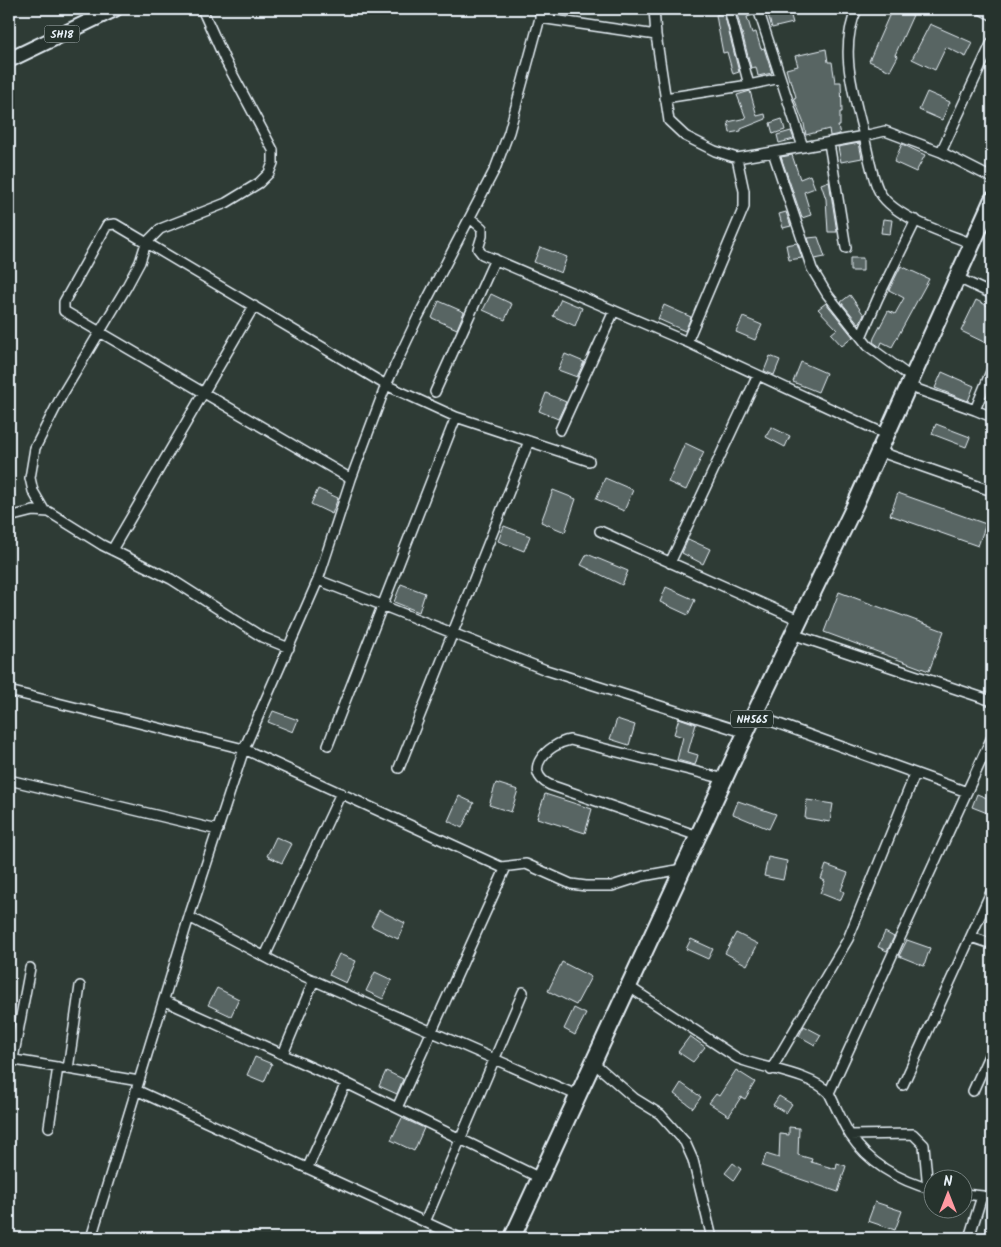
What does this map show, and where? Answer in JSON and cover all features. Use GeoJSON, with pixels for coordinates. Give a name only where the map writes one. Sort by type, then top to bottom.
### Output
{"type":"FeatureCollection","features":[{"type":"Feature","properties":{"kind":"highway","name":"NH565"},"geometry":{"type":"LineString","coordinates":[[512,1238],[795,627],[854,507],[885,434],[958,278],[992,200]]}},
{"type":"Feature","properties":{"kind":"main road","name":"SH18"},"geometry":{"type":"LineString","coordinates":[[9,60],[116,9]]}},
{"type":"Feature","properties":{"kind":"street"},"geometry":{"type":"LineString","coordinates":[[202,9],[225,60],[273,150],[273,163],[269,173],[259,183],[226,203],[160,229],[146,243],[140,262],[62,395],[35,448],[30,478],[33,491],[44,510],[112,550],[172,579],[262,637],[289,648]]}},
{"type":"Feature","properties":{"kind":"street"},"geometry":{"type":"LineString","coordinates":[[654,9],[669,121],[685,136],[715,151],[737,158],[829,143],[885,131],[941,152],[992,178]]}},
{"type":"Feature","properties":{"kind":"street"},"geometry":{"type":"LineString","coordinates":[[729,9],[748,85]]}},
{"type":"Feature","properties":{"kind":"street"},"geometry":{"type":"LineString","coordinates":[[758,9],[803,147]]}},
{"type":"Feature","properties":{"kind":"street"},"geometry":{"type":"LineString","coordinates":[[857,9],[848,34],[847,53],[853,89],[878,188],[884,199],[916,220],[973,244]]}},
{"type":"Feature","properties":{"kind":"street"},"geometry":{"type":"LineString","coordinates":[[980,9],[992,14]]}},
{"type":"Feature","properties":{"kind":"street"},"geometry":{"type":"LineString","coordinates":[[91,1238],[165,1001],[189,917],[244,749],[318,580],[350,479],[386,384],[418,317],[495,169],[509,132],[540,13],[656,35]]}},
{"type":"Feature","properties":{"kind":"street"},"geometry":{"type":"LineString","coordinates":[[941,152],[992,42]]}},
{"type":"Feature","properties":{"kind":"street"},"geometry":{"type":"LineString","coordinates":[[665,98],[780,78]]}},
{"type":"Feature","properties":{"kind":"street"},"geometry":{"type":"LineString","coordinates":[[829,143],[846,248]]}},
{"type":"Feature","properties":{"kind":"street"},"geometry":{"type":"LineString","coordinates":[[773,152],[812,269],[827,294],[868,346],[910,382],[992,417]]}},
{"type":"Feature","properties":{"kind":"street"},"geometry":{"type":"LineString","coordinates":[[687,342],[744,207],[744,191],[737,158]]}},
{"type":"Feature","properties":{"kind":"street"},"geometry":{"type":"LineString","coordinates":[[470,218],[483,231],[478,245],[480,252],[495,260],[687,342],[885,434]]}},
{"type":"Feature","properties":{"kind":"street"},"geometry":{"type":"LineString","coordinates":[[861,337],[916,220]]}},
{"type":"Feature","properties":{"kind":"street"},"geometry":{"type":"LineString","coordinates":[[350,479],[64,311],[64,302],[107,225],[115,224],[386,384],[456,416],[589,461]]}},
{"type":"Feature","properties":{"kind":"street"},"geometry":{"type":"LineString","coordinates":[[435,392],[495,260]]}},
{"type":"Feature","properties":{"kind":"street"},"geometry":{"type":"LineString","coordinates":[[958,278],[992,294]]}},
{"type":"Feature","properties":{"kind":"street"},"geometry":{"type":"LineString","coordinates":[[112,550],[254,306]]}},
{"type":"Feature","properties":{"kind":"street"},"geometry":{"type":"LineString","coordinates":[[560,430],[614,311]]}},
{"type":"Feature","properties":{"kind":"street"},"geometry":{"type":"LineString","coordinates":[[974,410],[992,369]]}},
{"type":"Feature","properties":{"kind":"street"},"geometry":{"type":"LineString","coordinates":[[670,563],[758,375]]}},
{"type":"Feature","properties":{"kind":"street"},"geometry":{"type":"LineString","coordinates":[[328,744],[456,416]]}},
{"type":"Feature","properties":{"kind":"street"},"geometry":{"type":"LineString","coordinates":[[399,768],[529,441]]}},
{"type":"Feature","properties":{"kind":"street"},"geometry":{"type":"LineString","coordinates":[[878,451],[992,491]]}},
{"type":"Feature","properties":{"kind":"street"},"geometry":{"type":"LineString","coordinates":[[9,517],[44,510]]}},
{"type":"Feature","properties":{"kind":"street"},"geometry":{"type":"LineString","coordinates":[[600,531],[670,563],[795,627],[992,701]]}},
{"type":"Feature","properties":{"kind":"street"},"geometry":{"type":"LineString","coordinates":[[318,580],[546,670],[746,733]]}},
{"type":"Feature","properties":{"kind":"street"},"geometry":{"type":"LineString","coordinates":[[9,691],[244,749],[496,865],[506,867],[526,864],[571,884],[586,886],[612,886],[643,876],[682,869]]}},
{"type":"Feature","properties":{"kind":"street"},"geometry":{"type":"LineString","coordinates":[[754,715],[967,792]]}},
{"type":"Feature","properties":{"kind":"street"},"geometry":{"type":"LineString","coordinates":[[829,1093],[992,737]]}},
{"type":"Feature","properties":{"kind":"street"},"geometry":{"type":"LineString","coordinates":[[698,836],[542,782],[540,759],[548,749],[558,742],[570,740],[724,779]]}},
{"type":"Feature","properties":{"kind":"street"},"geometry":{"type":"LineString","coordinates":[[771,1070],[848,939],[915,774]]}},
{"type":"Feature","properties":{"kind":"street"},"geometry":{"type":"LineString","coordinates":[[9,780],[218,830]]}},
{"type":"Feature","properties":{"kind":"street"},"geometry":{"type":"LineString","coordinates":[[265,956],[341,793]]}},
{"type":"Feature","properties":{"kind":"street"},"geometry":{"type":"LineString","coordinates":[[397,1108],[506,867]]}},
{"type":"Feature","properties":{"kind":"street"},"geometry":{"type":"LineString","coordinates":[[903,1085],[992,890]]}},
{"type":"Feature","properties":{"kind":"street"},"geometry":{"type":"LineString","coordinates":[[189,917],[314,980],[579,1096]]}},
{"type":"Feature","properties":{"kind":"street"},"geometry":{"type":"LineString","coordinates":[[971,937],[992,944]]}},
{"type":"Feature","properties":{"kind":"street"},"geometry":{"type":"LineString","coordinates":[[30,968],[11,1059],[68,1069],[138,1086],[308,1168],[460,1238]]}},
{"type":"Feature","properties":{"kind":"street"},"geometry":{"type":"LineString","coordinates":[[283,1054],[314,980]]}},
{"type":"Feature","properties":{"kind":"street"},"geometry":{"type":"LineString","coordinates":[[68,1069],[80,986]]}},
{"type":"Feature","properties":{"kind":"street"},"geometry":{"type":"LineString","coordinates":[[628,986],[737,1058],[810,1081],[829,1093],[850,1135],[886,1171],[916,1186],[924,1188]]}},
{"type":"Feature","properties":{"kind":"street"},"geometry":{"type":"LineString","coordinates":[[425,1222],[523,992]]}},
{"type":"Feature","properties":{"kind":"street"},"geometry":{"type":"LineString","coordinates":[[165,1001],[346,1083],[540,1178]]}},
{"type":"Feature","properties":{"kind":"street"},"geometry":{"type":"LineString","coordinates":[[973,1091],[992,1049]]}},
{"type":"Feature","properties":{"kind":"street"},"geometry":{"type":"LineString","coordinates":[[594,1063],[634,1098],[660,1114],[685,1142],[693,1160],[712,1238]]}},
{"type":"Feature","properties":{"kind":"street"},"geometry":{"type":"LineString","coordinates":[[49,1127],[58,1067]]}},
{"type":"Feature","properties":{"kind":"street"},"geometry":{"type":"LineString","coordinates":[[308,1168],[346,1083]]}},
{"type":"Feature","properties":{"kind":"street"},"geometry":{"type":"LineString","coordinates":[[850,1135],[913,1134],[924,1145],[928,1170]]}},
{"type":"Feature","properties":{"kind":"street"},"geometry":{"type":"LineString","coordinates":[[970,1238],[989,1195],[974,1194]]}},
{"type":"Feature","properties":{"kind":"building"},"geometry":{"type":"Polygon","coordinates":[[[752,9],[753,15],[747,17],[752,33],[756,32],[761,49],[764,48],[772,73],[758,76],[756,67],[751,68],[736,10],[752,9]]]}},
{"type":"Feature","properties":{"kind":"building"},"geometry":{"type":"Polygon","coordinates":[[[789,9],[793,23],[772,28],[767,11],[789,9]]]}},
{"type":"Feature","properties":{"kind":"building"},"geometry":{"type":"Polygon","coordinates":[[[892,9],[899,9],[913,15],[895,55],[898,56],[890,71],[869,61],[892,9]]]}},
{"type":"Feature","properties":{"kind":"building"},"geometry":{"type":"Polygon","coordinates":[[[724,13],[739,72],[733,74],[727,52],[723,53],[716,15],[724,13]]]}},
{"type":"Feature","properties":{"kind":"building"},"geometry":{"type":"Polygon","coordinates":[[[930,24],[973,43],[966,57],[946,47],[935,70],[912,59],[930,24]]]}},
{"type":"Feature","properties":{"kind":"building"},"geometry":{"type":"Polygon","coordinates":[[[826,49],[828,62],[832,62],[835,82],[841,82],[842,112],[840,112],[840,126],[838,126],[840,134],[830,136],[829,129],[806,135],[794,98],[796,97],[791,80],[789,80],[786,69],[798,66],[795,56],[826,49]]]}},
{"type":"Feature","properties":{"kind":"building"},"geometry":{"type":"Polygon","coordinates":[[[750,91],[757,116],[765,114],[766,119],[741,129],[741,131],[730,133],[728,122],[746,118],[737,95],[750,91]]]}},
{"type":"Feature","properties":{"kind":"building"},"geometry":{"type":"Polygon","coordinates":[[[927,92],[950,102],[942,120],[919,110],[927,92]]]}},
{"type":"Feature","properties":{"kind":"building"},"geometry":{"type":"Polygon","coordinates":[[[782,119],[785,130],[773,134],[770,123],[782,119]]]}},
{"type":"Feature","properties":{"kind":"building"},"geometry":{"type":"Polygon","coordinates":[[[791,131],[794,139],[779,143],[777,135],[791,131]]]}},
{"type":"Feature","properties":{"kind":"building"},"geometry":{"type":"Polygon","coordinates":[[[859,143],[862,158],[841,162],[838,147],[859,143]]]}},
{"type":"Feature","properties":{"kind":"building"},"geometry":{"type":"Polygon","coordinates":[[[902,144],[925,155],[916,172],[894,162],[902,144]]]}},
{"type":"Feature","properties":{"kind":"building"},"geometry":{"type":"Polygon","coordinates":[[[792,155],[800,179],[810,175],[815,188],[804,192],[811,215],[802,218],[781,157],[792,155]]]}},
{"type":"Feature","properties":{"kind":"building"},"geometry":{"type":"Polygon","coordinates":[[[829,181],[837,232],[828,232],[826,199],[821,184],[829,181]]]}},
{"type":"Feature","properties":{"kind":"building"},"geometry":{"type":"Polygon","coordinates":[[[786,212],[791,226],[783,228],[779,214],[786,212]]]}},
{"type":"Feature","properties":{"kind":"building"},"geometry":{"type":"Polygon","coordinates":[[[883,219],[892,220],[890,234],[881,233],[883,219]]]}},
{"type":"Feature","properties":{"kind":"building"},"geometry":{"type":"Polygon","coordinates":[[[818,237],[825,257],[815,259],[808,238],[818,237]]]}},
{"type":"Feature","properties":{"kind":"building"},"geometry":{"type":"Polygon","coordinates":[[[797,243],[802,258],[789,260],[786,245],[797,243]]]}},
{"type":"Feature","properties":{"kind":"building"},"geometry":{"type":"Polygon","coordinates":[[[540,247],[567,257],[561,273],[534,262],[540,247]]]}},
{"type":"Feature","properties":{"kind":"building"},"geometry":{"type":"Polygon","coordinates":[[[850,258],[863,258],[863,271],[850,271],[850,258]]]}},
{"type":"Feature","properties":{"kind":"building"},"geometry":{"type":"Polygon","coordinates":[[[901,266],[929,279],[892,347],[882,342],[880,347],[873,342],[874,338],[888,311],[895,314],[904,298],[889,290],[901,266]]]}},
{"type":"Feature","properties":{"kind":"building"},"geometry":{"type":"Polygon","coordinates":[[[491,294],[512,304],[505,320],[483,310],[491,294]]]}},
{"type":"Feature","properties":{"kind":"building"},"geometry":{"type":"Polygon","coordinates":[[[850,295],[864,315],[859,324],[841,302],[850,295]]]}},
{"type":"Feature","properties":{"kind":"building"},"geometry":{"type":"Polygon","coordinates":[[[561,299],[582,308],[575,326],[553,316],[561,299]]]}},
{"type":"Feature","properties":{"kind":"building"},"geometry":{"type":"Polygon","coordinates":[[[976,300],[992,308],[992,346],[961,331],[976,300]]]}},
{"type":"Feature","properties":{"kind":"building"},"geometry":{"type":"Polygon","coordinates":[[[439,301],[464,312],[457,329],[432,318],[439,301]]]}},
{"type":"Feature","properties":{"kind":"building"},"geometry":{"type":"Polygon","coordinates":[[[826,303],[853,337],[842,346],[831,334],[837,329],[818,309],[826,303]]]}},
{"type":"Feature","properties":{"kind":"building"},"geometry":{"type":"Polygon","coordinates":[[[664,305],[691,317],[685,331],[658,319],[664,305]]]}},
{"type":"Feature","properties":{"kind":"building"},"geometry":{"type":"Polygon","coordinates":[[[743,317],[762,325],[755,340],[736,332],[743,317]]]}},
{"type":"Feature","properties":{"kind":"building"},"geometry":{"type":"Polygon","coordinates":[[[565,354],[584,362],[577,377],[558,370],[565,354]]]}},
{"type":"Feature","properties":{"kind":"building"},"geometry":{"type":"Polygon","coordinates":[[[770,356],[780,360],[774,375],[764,371],[770,356]]]}},
{"type":"Feature","properties":{"kind":"building"},"geometry":{"type":"Polygon","coordinates":[[[801,362],[826,373],[818,392],[793,382],[801,362]]]}},
{"type":"Feature","properties":{"kind":"building"},"geometry":{"type":"Polygon","coordinates":[[[942,372],[974,386],[968,401],[935,388],[942,372]]]}},
{"type":"Feature","properties":{"kind":"building"},"geometry":{"type":"Polygon","coordinates":[[[546,393],[566,402],[558,419],[539,411],[546,393]]]}},
{"type":"Feature","properties":{"kind":"building"},"geometry":{"type":"Polygon","coordinates":[[[936,424],[970,437],[966,447],[932,434],[936,424]]]}},
{"type":"Feature","properties":{"kind":"building"},"geometry":{"type":"Polygon","coordinates":[[[771,427],[790,436],[785,447],[766,437],[771,427]]]}},
{"type":"Feature","properties":{"kind":"building"},"geometry":{"type":"Polygon","coordinates":[[[685,443],[704,452],[686,490],[668,482],[685,443]]]}},
{"type":"Feature","properties":{"kind":"building"},"geometry":{"type":"Polygon","coordinates":[[[605,478],[633,490],[624,511],[596,499],[605,478]]]}},
{"type":"Feature","properties":{"kind":"building"},"geometry":{"type":"Polygon","coordinates":[[[318,489],[338,498],[332,514],[311,504],[318,489]]]}},
{"type":"Feature","properties":{"kind":"building"},"geometry":{"type":"Polygon","coordinates":[[[553,490],[576,499],[565,532],[541,522],[553,490]]]}},
{"type":"Feature","properties":{"kind":"building"},"geometry":{"type":"Polygon","coordinates":[[[898,493],[986,524],[978,546],[890,515],[898,493]]]}},
{"type":"Feature","properties":{"kind":"building"},"geometry":{"type":"Polygon","coordinates":[[[504,526],[530,536],[524,551],[498,541],[504,526]]]}},
{"type":"Feature","properties":{"kind":"building"},"geometry":{"type":"Polygon","coordinates":[[[688,539],[710,549],[703,564],[682,553],[688,539]]]}},
{"type":"Feature","properties":{"kind":"building"},"geometry":{"type":"Polygon","coordinates":[[[587,554],[628,571],[622,585],[581,565],[587,554]]]}},
{"type":"Feature","properties":{"kind":"building"},"geometry":{"type":"Polygon","coordinates":[[[401,584],[425,593],[419,612],[394,602],[401,584]]]}},
{"type":"Feature","properties":{"kind":"building"},"geometry":{"type":"Polygon","coordinates":[[[666,587],[695,600],[688,615],[660,602],[666,587]]]}},
{"type":"Feature","properties":{"kind":"building"},"geometry":{"type":"Polygon","coordinates":[[[839,592],[944,631],[929,671],[824,632],[839,592]]]}},
{"type":"Feature","properties":{"kind":"building"},"geometry":{"type":"Polygon","coordinates":[[[273,711],[298,720],[293,732],[268,722],[273,711]]]}},
{"type":"Feature","properties":{"kind":"building"},"geometry":{"type":"Polygon","coordinates":[[[679,718],[696,724],[688,752],[698,755],[695,765],[677,760],[683,737],[674,734],[679,718]]]}},
{"type":"Feature","properties":{"kind":"building"},"geometry":{"type":"Polygon","coordinates":[[[617,719],[635,725],[629,745],[610,739],[617,719]]]}},
{"type":"Feature","properties":{"kind":"building"},"geometry":{"type":"Polygon","coordinates":[[[496,783],[518,790],[511,812],[489,805],[496,783]]]}},
{"type":"Feature","properties":{"kind":"building"},"geometry":{"type":"Polygon","coordinates":[[[545,794],[592,809],[585,833],[537,818],[545,794]]]}},
{"type":"Feature","properties":{"kind":"building"},"geometry":{"type":"Polygon","coordinates":[[[977,794],[992,800],[990,814],[972,807],[977,794]]]}},
{"type":"Feature","properties":{"kind":"building"},"geometry":{"type":"Polygon","coordinates":[[[459,796],[474,803],[462,828],[448,821],[459,796]]]}},
{"type":"Feature","properties":{"kind":"building"},"geometry":{"type":"Polygon","coordinates":[[[807,800],[833,804],[830,822],[805,818],[807,800]]]}},
{"type":"Feature","properties":{"kind":"building"},"geometry":{"type":"Polygon","coordinates":[[[738,801],[776,814],[769,829],[733,814],[738,801]]]}},
{"type":"Feature","properties":{"kind":"building"},"geometry":{"type":"Polygon","coordinates":[[[276,837],[292,844],[282,863],[267,856],[276,837]]]}},
{"type":"Feature","properties":{"kind":"building"},"geometry":{"type":"Polygon","coordinates":[[[768,857],[787,861],[783,880],[764,876],[768,857]]]}},
{"type":"Feature","properties":{"kind":"building"},"geometry":{"type":"Polygon","coordinates":[[[826,865],[848,873],[841,890],[844,892],[840,901],[820,893],[825,881],[821,879],[826,865]]]}},
{"type":"Feature","properties":{"kind":"building"},"geometry":{"type":"Polygon","coordinates":[[[379,910],[405,923],[398,939],[371,926],[379,910]]]}},
{"type":"Feature","properties":{"kind":"building"},"geometry":{"type":"Polygon","coordinates":[[[885,932],[894,937],[887,951],[878,947],[885,932]]]}},
{"type":"Feature","properties":{"kind":"building"},"geometry":{"type":"Polygon","coordinates":[[[736,933],[758,944],[747,965],[725,953],[736,933]]]}},
{"type":"Feature","properties":{"kind":"building"},"geometry":{"type":"Polygon","coordinates":[[[691,939],[713,949],[708,959],[686,949],[691,939]]]}},
{"type":"Feature","properties":{"kind":"building"},"geometry":{"type":"Polygon","coordinates":[[[907,940],[930,948],[924,966],[899,956],[907,940]]]}},
{"type":"Feature","properties":{"kind":"building"},"geometry":{"type":"Polygon","coordinates":[[[339,954],[356,961],[346,983],[329,975],[339,954]]]}},
{"type":"Feature","properties":{"kind":"building"},"geometry":{"type":"Polygon","coordinates":[[[562,962],[591,977],[576,1005],[548,991],[562,962]]]}},
{"type":"Feature","properties":{"kind":"building"},"geometry":{"type":"Polygon","coordinates":[[[375,972],[392,980],[383,999],[366,991],[375,972]]]}},
{"type":"Feature","properties":{"kind":"building"},"geometry":{"type":"Polygon","coordinates":[[[217,988],[239,999],[231,1016],[208,1005],[217,988]]]}},
{"type":"Feature","properties":{"kind":"building"},"geometry":{"type":"Polygon","coordinates":[[[574,1008],[586,1014],[575,1035],[564,1029],[574,1008]]]}},
{"type":"Feature","properties":{"kind":"building"},"geometry":{"type":"Polygon","coordinates":[[[804,1026],[821,1035],[815,1045],[799,1036],[804,1026]]]}},
{"type":"Feature","properties":{"kind":"building"},"geometry":{"type":"Polygon","coordinates":[[[690,1036],[705,1047],[693,1062],[678,1052],[690,1036]]]}},
{"type":"Feature","properties":{"kind":"building"},"geometry":{"type":"Polygon","coordinates":[[[255,1057],[272,1064],[264,1082],[247,1075],[255,1057]]]}},
{"type":"Feature","properties":{"kind":"building"},"geometry":{"type":"Polygon","coordinates":[[[736,1070],[755,1082],[745,1099],[741,1097],[729,1116],[709,1103],[716,1094],[719,1096],[736,1070]]]}},
{"type":"Feature","properties":{"kind":"building"},"geometry":{"type":"Polygon","coordinates":[[[386,1071],[403,1079],[397,1094],[379,1086],[386,1071]]]}},
{"type":"Feature","properties":{"kind":"building"},"geometry":{"type":"Polygon","coordinates":[[[681,1083],[701,1097],[693,1108],[674,1094],[681,1083]]]}},
{"type":"Feature","properties":{"kind":"building"},"geometry":{"type":"Polygon","coordinates":[[[779,1096],[792,1104],[786,1113],[773,1105],[779,1096]]]}},
{"type":"Feature","properties":{"kind":"building"},"geometry":{"type":"Polygon","coordinates":[[[402,1118],[424,1128],[414,1151],[391,1140],[402,1118]]]}},
{"type":"Feature","properties":{"kind":"building"},"geometry":{"type":"Polygon","coordinates":[[[789,1127],[799,1128],[798,1155],[812,1159],[811,1162],[836,1169],[837,1163],[846,1166],[838,1192],[762,1166],[766,1154],[779,1158],[780,1134],[789,1135],[789,1127]]]}},
{"type":"Feature","properties":{"kind":"building"},"geometry":{"type":"Polygon","coordinates":[[[733,1163],[741,1169],[734,1180],[725,1173],[733,1163]]]}},
{"type":"Feature","properties":{"kind":"building"},"geometry":{"type":"Polygon","coordinates":[[[875,1202],[902,1211],[895,1230],[868,1221],[875,1202]]]}}]}
